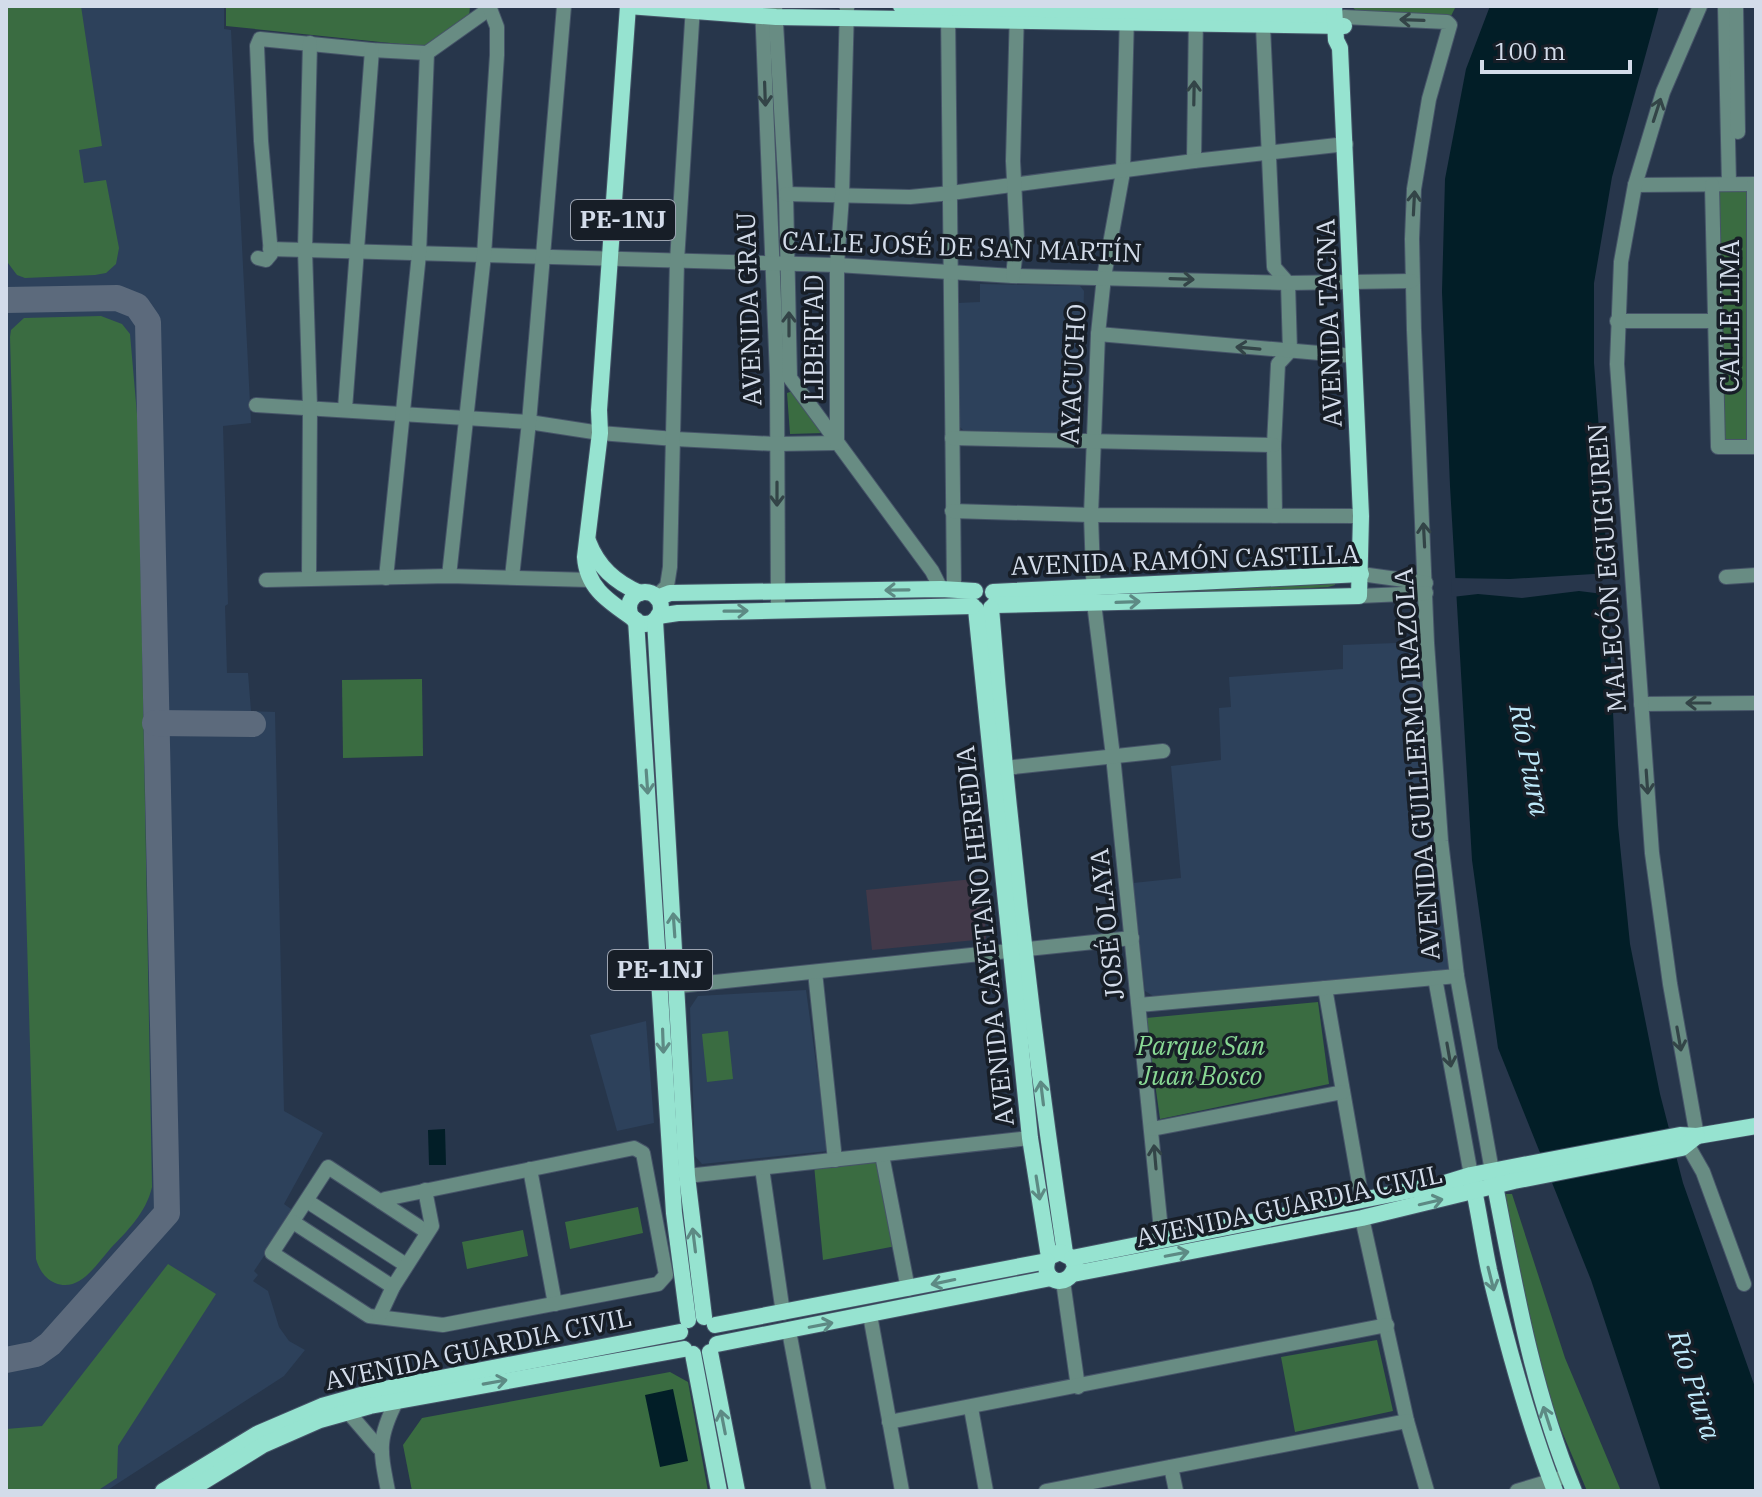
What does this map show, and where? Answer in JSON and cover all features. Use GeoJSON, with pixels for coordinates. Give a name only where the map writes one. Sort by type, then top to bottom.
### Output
{"type":"FeatureCollection","features":[{"type":"Feature","properties":{"kind":"main road"},"geometry":{"type":"LineString","coordinates":[[633,6],[769,11],[1339,16]]}},
{"type":"Feature","properties":{"kind":"main road","name":"PE-1NJ"},"geometry":{"type":"LineString","coordinates":[[590,580],[586,569],[586,536],[600,433],[609,415],[615,258],[633,6]]}},
{"type":"Feature","properties":{"kind":"main road"},"geometry":{"type":"LineString","coordinates":[[901,6],[948,11]]}},
{"type":"Feature","properties":{"kind":"main road","name":"AVENIDA TACNA"},"geometry":{"type":"LineString","coordinates":[[1339,16],[1336,40],[1340,48],[1346,144],[1361,516],[1359,596]]}},
{"type":"Feature","properties":{"kind":"main road"},"geometry":{"type":"LineString","coordinates":[[586,536],[598,563],[618,581],[651,596]]}},
{"type":"Feature","properties":{"kind":"main road","name":"AVENIDA RAMÓN CASTILLA"},"geometry":{"type":"LineString","coordinates":[[656,618],[678,613],[984,602],[1361,574]]}},
{"type":"Feature","properties":{"kind":"main road"},"geometry":{"type":"LineString","coordinates":[[590,580],[599,593],[635,620],[643,623],[656,618]]}},
{"type":"Feature","properties":{"kind":"main road","name":"AVENIDA RAMÓN CASTILLA"},"geometry":{"type":"LineString","coordinates":[[651,596],[670,593],[947,589],[984,602]]}},
{"type":"Feature","properties":{"kind":"main road","name":"AVENIDA RAMÓN CASTILLA"},"geometry":{"type":"LineString","coordinates":[[1094,595],[1359,596]]}},
{"type":"Feature","properties":{"kind":"main road","name":"PE-1NJ"},"geometry":{"type":"LineString","coordinates":[[682,1212],[687,1176],[658,676],[656,618],[661,607],[651,596],[632,598],[629,606],[635,620],[640,677],[682,1212],[701,1350]]}},
{"type":"Feature","properties":{"kind":"main road","name":"AVENIDA CAYETANO HEREDIA"},"geometry":{"type":"LineString","coordinates":[[984,602],[1005,768],[1030,1138],[1060,1266]]}},
{"type":"Feature","properties":{"kind":"main road","name":"AVENIDA CAYETANO HEREDIA"},"geometry":{"type":"LineString","coordinates":[[984,602],[1018,952],[1045,1123],[1060,1266]]}},
{"type":"Feature","properties":{"kind":"main road"},"geometry":{"type":"LineString","coordinates":[[640,677],[658,676]]}},
{"type":"Feature","properties":{"kind":"main road"},"geometry":{"type":"LineString","coordinates":[[645,745],[662,744]]}},
{"type":"Feature","properties":{"kind":"main road","name":"AVENIDA GUARDIA CIVIL"},"geometry":{"type":"LineString","coordinates":[[163,1491],[257,1434],[322,1406],[397,1400],[701,1350],[980,1293],[1060,1266],[1162,1240],[1362,1218],[1493,1178],[1756,1126]]}},
{"type":"Feature","properties":{"kind":"main road","name":"AVENIDA GUILLERMO IRAZOLA"},"geometry":{"type":"LineString","coordinates":[[1493,1178],[1562,1485]]}},
{"type":"Feature","properties":{"kind":"main road","name":"AVENIDA GUARDIA CIVIL"},"geometry":{"type":"LineString","coordinates":[[188,1491],[263,1445],[379,1390],[697,1323],[783,1313],[976,1275],[1060,1266],[1257,1230],[1362,1200],[1473,1183]]}},
{"type":"Feature","properties":{"kind":"main road","name":"AVENIDA GUILLERMO IRAZOLA"},"geometry":{"type":"LineString","coordinates":[[1473,1183],[1524,1404],[1562,1485]]}},
{"type":"Feature","properties":{"kind":"main road"},"geometry":{"type":"LineString","coordinates":[[1484,1241],[1504,1237]]}},
{"type":"Feature","properties":{"kind":"main road"},"geometry":{"type":"LineString","coordinates":[[976,1275],[980,1293]]}},
{"type":"Feature","properties":{"kind":"main road","name":"PE-1NJ"},"geometry":{"type":"LineString","coordinates":[[697,1323],[718,1331],[701,1350]]}},
{"type":"Feature","properties":{"kind":"main road"},"geometry":{"type":"LineString","coordinates":[[701,1350],[719,1491]]}},
{"type":"Feature","properties":{"kind":"main road"},"geometry":{"type":"LineString","coordinates":[[701,1350],[737,1491]]}},
{"type":"Feature","properties":{"kind":"street"},"geometry":{"type":"LineString","coordinates":[[512,577],[529,422],[564,6]]}},
{"type":"Feature","properties":{"kind":"street","name":"MALECÓN EGUIGUREN"},"geometry":{"type":"LineString","coordinates":[[1700,6],[1663,92],[1635,185],[1621,262],[1617,364],[1652,853],[1670,984],[1686,1141],[1703,1172],[1744,1284]]}},
{"type":"Feature","properties":{"kind":"street"},"geometry":{"type":"LineString","coordinates":[[1725,6],[1734,184]]}},
{"type":"Feature","properties":{"kind":"street"},"geometry":{"type":"LineString","coordinates":[[1734,184],[1736,6]]}},
{"type":"Feature","properties":{"kind":"street"},"geometry":{"type":"LineString","coordinates":[[309,579],[310,407],[305,250],[310,43],[427,53],[489,7],[497,27],[484,255],[449,576]]}},
{"type":"Feature","properties":{"kind":"street"},"geometry":{"type":"LineString","coordinates":[[651,596],[667,586],[669,578],[675,439],[677,261],[693,9]]}},
{"type":"Feature","properties":{"kind":"street","name":"AVENIDA GRAU"},"geometry":{"type":"LineString","coordinates":[[769,11],[786,194],[790,378],[837,443]]}},
{"type":"Feature","properties":{"kind":"street","name":"AVENIDA GRAU"},"geometry":{"type":"LineString","coordinates":[[769,11],[772,264],[777,375],[778,610]]}},
{"type":"Feature","properties":{"kind":"street"},"geometry":{"type":"LineString","coordinates":[[947,589],[952,511],[948,11]]}},
{"type":"Feature","properties":{"kind":"street","name":"LIBERTAD"},"geometry":{"type":"LineString","coordinates":[[837,443],[837,265],[847,12]]}},
{"type":"Feature","properties":{"kind":"street"},"geometry":{"type":"LineString","coordinates":[[1013,276],[1017,239],[1013,161],[1017,12]]}},
{"type":"Feature","properties":{"kind":"street","name":"AYACUCHO"},"geometry":{"type":"LineString","coordinates":[[1094,595],[1091,515],[1098,334],[1104,277],[1123,172],[1127,13]]}},
{"type":"Feature","properties":{"kind":"street"},"geometry":{"type":"LineString","coordinates":[[1194,161],[1196,14]]}},
{"type":"Feature","properties":{"kind":"street"},"geometry":{"type":"LineString","coordinates":[[1263,15],[1274,267],[1288,283],[1290,351],[1278,364],[1274,445],[1275,516]]}},
{"type":"Feature","properties":{"kind":"street","name":"AVENIDA GUILLERMO IRAZOLA"},"geometry":{"type":"LineString","coordinates":[[1339,16],[1450,24],[1429,99],[1414,189],[1412,281],[1427,657],[1441,841],[1457,976],[1493,1178]]}},
{"type":"Feature","properties":{"kind":"street","name":"CALLE JOSÉ DE SAN MARTÍN"},"geometry":{"type":"LineString","coordinates":[[310,43],[260,39],[257,46],[264,254],[305,250],[355,251],[837,265],[1013,276],[1288,283],[1412,281]]}},
{"type":"Feature","properties":{"kind":"street"},"geometry":{"type":"LineString","coordinates":[[345,409],[372,50]]}},
{"type":"Feature","properties":{"kind":"street"},"geometry":{"type":"LineString","coordinates":[[386,578],[419,254],[427,53]]}},
{"type":"Feature","properties":{"kind":"street"},"geometry":{"type":"LineString","coordinates":[[786,194],[910,197],[1346,144]]}},
{"type":"Feature","properties":{"kind":"street"},"geometry":{"type":"LineString","coordinates":[[1635,185],[1755,184]]}},
{"type":"Feature","properties":{"kind":"street","name":"CALLE LIMA"},"geometry":{"type":"LineString","coordinates":[[1712,185],[1718,447],[1755,447],[1755,184]]}},
{"type":"Feature","properties":{"kind":"street"},"geometry":{"type":"LineString","coordinates":[[1617,321],[1716,321]]}},
{"type":"Feature","properties":{"kind":"street"},"geometry":{"type":"LineString","coordinates":[[1098,334],[1354,356]]}},
{"type":"Feature","properties":{"kind":"street"},"geometry":{"type":"LineString","coordinates":[[256,405],[529,422],[600,433],[675,439],[776,444],[837,443],[947,589]]}},
{"type":"Feature","properties":{"kind":"street"},"geometry":{"type":"LineString","coordinates":[[952,438],[1274,445]]}},
{"type":"Feature","properties":{"kind":"street"},"geometry":{"type":"LineString","coordinates":[[952,511],[1361,516]]}},
{"type":"Feature","properties":{"kind":"street","name":"AVENIDA RAMÓN CASTILLA"},"geometry":{"type":"LineString","coordinates":[[1361,574],[1426,588]]}},
{"type":"Feature","properties":{"kind":"street"},"geometry":{"type":"LineString","coordinates":[[1726,577],[1756,575]]}},
{"type":"Feature","properties":{"kind":"street"},"geometry":{"type":"LineString","coordinates":[[266,580],[449,576],[590,580]]}},
{"type":"Feature","properties":{"kind":"street","name":"AVENIDA RAMÓN CASTILLA"},"geometry":{"type":"LineString","coordinates":[[1359,596],[1426,588]]}},
{"type":"Feature","properties":{"kind":"street","name":"JOSÉ OLAYA"},"geometry":{"type":"LineString","coordinates":[[1094,595],[1162,1240]]}},
{"type":"Feature","properties":{"kind":"street"},"geometry":{"type":"LineString","coordinates":[[1641,704],[1756,703]]}},
{"type":"Feature","properties":{"kind":"street"},"geometry":{"type":"LineString","coordinates":[[1005,768],[1163,751]]}},
{"type":"Feature","properties":{"kind":"street"},"geometry":{"type":"LineString","coordinates":[[678,986],[1132,938]]}},
{"type":"Feature","properties":{"kind":"street"},"geometry":{"type":"LineString","coordinates":[[815,972],[835,1160]]}},
{"type":"Feature","properties":{"kind":"street"},"geometry":{"type":"LineString","coordinates":[[1139,1005],[1457,976]]}},
{"type":"Feature","properties":{"kind":"street","name":"AVENIDA GUILLERMO IRAZOLA"},"geometry":{"type":"LineString","coordinates":[[1435,978],[1473,1183]]}},
{"type":"Feature","properties":{"kind":"street"},"geometry":{"type":"LineString","coordinates":[[1325,988],[1362,1200]]}},
{"type":"Feature","properties":{"kind":"street"},"geometry":{"type":"LineString","coordinates":[[1152,1129],[1343,1092]]}},
{"type":"Feature","properties":{"kind":"street"},"geometry":{"type":"LineString","coordinates":[[687,1176],[1030,1138]]}},
{"type":"Feature","properties":{"kind":"street"},"geometry":{"type":"LineString","coordinates":[[381,1202],[425,1190],[634,1148],[643,1153],[666,1275],[664,1281],[658,1284],[443,1325],[369,1316],[272,1253],[328,1167],[381,1202],[427,1232]]}},
{"type":"Feature","properties":{"kind":"street"},"geometry":{"type":"LineString","coordinates":[[882,1155],[908,1289]]}},
{"type":"Feature","properties":{"kind":"street"},"geometry":{"type":"LineString","coordinates":[[762,1168],[783,1313]]}},
{"type":"Feature","properties":{"kind":"street"},"geometry":{"type":"LineString","coordinates":[[530,1169],[555,1304]]}},
{"type":"Feature","properties":{"kind":"street"},"geometry":{"type":"LineString","coordinates":[[379,1317],[393,1287],[432,1226],[425,1190]]}},
{"type":"Feature","properties":{"kind":"street"},"geometry":{"type":"LineString","coordinates":[[307,1201],[406,1265]]}},
{"type":"Feature","properties":{"kind":"street"},"geometry":{"type":"LineString","coordinates":[[655,1216],[682,1212]]}},
{"type":"Feature","properties":{"kind":"street"},"geometry":{"type":"LineString","coordinates":[[1362,1218],[1407,1421],[1427,1491]]}},
{"type":"Feature","properties":{"kind":"street"},"geometry":{"type":"LineString","coordinates":[[293,1222],[393,1287]]}},
{"type":"Feature","properties":{"kind":"street","name":"AVENIDA CAYETANO HEREDIA"},"geometry":{"type":"LineString","coordinates":[[1060,1266],[1078,1387]]}},
{"type":"Feature","properties":{"kind":"street"},"geometry":{"type":"LineString","coordinates":[[870,1315],[902,1491]]}},
{"type":"Feature","properties":{"kind":"street"},"geometry":{"type":"LineString","coordinates":[[889,1422],[1387,1325]]}},
{"type":"Feature","properties":{"kind":"street"},"geometry":{"type":"LineString","coordinates":[[789,1331],[819,1491]]}},
{"type":"Feature","properties":{"kind":"street"},"geometry":{"type":"LineString","coordinates":[[379,1448],[387,1419],[397,1400]]}},
{"type":"Feature","properties":{"kind":"street"},"geometry":{"type":"LineString","coordinates":[[346,1406],[379,1448],[388,1491]]}},
{"type":"Feature","properties":{"kind":"street"},"geometry":{"type":"LineString","coordinates":[[971,1408],[986,1491]]}},
{"type":"Feature","properties":{"kind":"street"},"geometry":{"type":"LineString","coordinates":[[1046,1491],[1084,1488],[1171,1467],[1407,1421]]}},
{"type":"Feature","properties":{"kind":"street"},"geometry":{"type":"LineString","coordinates":[[1171,1467],[1176,1491]]}},
{"type":"Feature","properties":{"kind":"street"},"geometry":{"type":"LineString","coordinates":[[1517,1491],[1562,1485]]}},
{"type":"Feature","properties":{"kind":"shaded area"},"geometry":{"type":"Polygon","coordinates":[[[6,6],[224,6],[224,29],[231,30],[251,423],[223,426],[227,673],[248,673],[251,711],[275,712],[284,1111],[323,1133],[284,1204],[294,1211],[254,1271],[258,1275],[253,1281],[268,1291],[279,1327],[289,1341],[305,1350],[284,1376],[106,1491],[6,1491],[6,6]]]}},
{"type":"Feature","properties":{"kind":"shaded area"},"geometry":{"type":"Polygon","coordinates":[[[980,284],[1080,286],[1084,291],[1080,430],[1074,434],[963,430],[958,425],[957,303],[980,302],[980,284]]]}},
{"type":"Feature","properties":{"kind":"shaded area"},"geometry":{"type":"Polygon","coordinates":[[[1423,642],[1451,972],[1153,996],[1145,991],[1133,883],[1181,878],[1171,766],[1221,760],[1219,708],[1231,707],[1229,677],[1343,669],[1343,645],[1423,642]]]}},
{"type":"Feature","properties":{"kind":"shaded area"},"geometry":{"type":"Polygon","coordinates":[[[983,878],[986,939],[872,950],[866,890],[983,878]]]}},
{"type":"Feature","properties":{"kind":"shaded area"},"geometry":{"type":"Polygon","coordinates":[[[806,990],[828,1151],[702,1164],[695,1156],[690,1008],[698,996],[806,990]]]}},
{"type":"Feature","properties":{"kind":"shaded area"},"geometry":{"type":"Polygon","coordinates":[[[646,1021],[654,1123],[617,1131],[590,1035],[646,1021]]]}},
{"type":"Feature","properties":{"kind":"green space"},"geometry":{"type":"Polygon","coordinates":[[[6,6],[81,6],[102,146],[79,150],[84,183],[106,180],[119,248],[116,264],[106,273],[25,278],[17,275],[8,263],[6,6]]]}},
{"type":"Feature","properties":{"kind":"green space"},"geometry":{"type":"Polygon","coordinates":[[[226,6],[470,6],[469,18],[429,47],[226,26],[226,6]]]}},
{"type":"Feature","properties":{"kind":"green space"},"geometry":{"type":"Polygon","coordinates":[[[1351,6],[1456,6],[1451,16],[1359,13],[1351,6]]]}},
{"type":"Feature","properties":{"kind":"green space"},"geometry":{"type":"Polygon","coordinates":[[[1754,184],[1754,447],[1718,447],[1712,185],[1754,184]]]}},
{"type":"Feature","properties":{"kind":"green space"},"geometry":{"type":"Polygon","coordinates":[[[101,316],[122,324],[130,334],[138,426],[152,1187],[135,1221],[93,1269],[79,1281],[64,1285],[48,1279],[36,1259],[10,337],[11,330],[24,318],[101,316]]]}},
{"type":"Feature","properties":{"kind":"green space"},"geometry":{"type":"Polygon","coordinates":[[[793,391],[823,433],[790,434],[787,393],[793,391]]]}},
{"type":"Feature","properties":{"kind":"green space"},"geometry":{"type":"Polygon","coordinates":[[[1335,582],[1335,585],[1328,587],[1108,599],[1108,594],[1335,582]]]}},
{"type":"Feature","properties":{"kind":"green space"},"geometry":{"type":"Polygon","coordinates":[[[422,679],[423,756],[343,758],[342,680],[422,679]]]}},
{"type":"Feature","properties":{"kind":"green space","name":"Parque San Juan Bosco"},"geometry":{"type":"Polygon","coordinates":[[[1318,1002],[1329,1084],[1160,1119],[1146,1018],[1318,1002]]]}},
{"type":"Feature","properties":{"kind":"green space"},"geometry":{"type":"Polygon","coordinates":[[[728,1031],[733,1079],[707,1082],[702,1034],[728,1031]]]}},
{"type":"Feature","properties":{"kind":"green space"},"geometry":{"type":"Polygon","coordinates":[[[878,1158],[896,1246],[823,1260],[814,1165],[878,1158]]]}},
{"type":"Feature","properties":{"kind":"green space"},"geometry":{"type":"Polygon","coordinates":[[[1505,1194],[1512,1194],[1565,1358],[1621,1491],[1587,1491],[1555,1415],[1531,1335],[1505,1194]]]}},
{"type":"Feature","properties":{"kind":"green space"},"geometry":{"type":"Polygon","coordinates":[[[638,1207],[643,1233],[570,1249],[565,1222],[638,1207]]]}},
{"type":"Feature","properties":{"kind":"green space"},"geometry":{"type":"Polygon","coordinates":[[[523,1230],[528,1256],[467,1269],[462,1242],[523,1230]]]}},
{"type":"Feature","properties":{"kind":"green space"},"geometry":{"type":"Polygon","coordinates":[[[168,1264],[216,1294],[118,1446],[117,1478],[97,1491],[6,1491],[6,1429],[42,1426],[168,1264]]]}},
{"type":"Feature","properties":{"kind":"green space"},"geometry":{"type":"Polygon","coordinates":[[[1377,1340],[1393,1411],[1295,1432],[1281,1357],[1377,1340]]]}},
{"type":"Feature","properties":{"kind":"green space"},"geometry":{"type":"Polygon","coordinates":[[[670,1372],[688,1382],[708,1491],[412,1491],[403,1445],[422,1418],[670,1372]]]}},
{"type":"Feature","properties":{"kind":"water","name":"Río Piura"},"geometry":{"type":"Polygon","coordinates":[[[1490,6],[1659,6],[1612,177],[1594,283],[1594,363],[1603,483],[1618,825],[1630,944],[1660,1094],[1683,1183],[1756,1390],[1756,1491],[1661,1491],[1591,1280],[1498,1048],[1472,860],[1442,292],[1445,179],[1466,69],[1490,6]]]}},
{"type":"Feature","properties":{"kind":"water"},"geometry":{"type":"Polygon","coordinates":[[[445,1129],[446,1165],[429,1165],[428,1130],[445,1129]]]}},
{"type":"Feature","properties":{"kind":"water"},"geometry":{"type":"Polygon","coordinates":[[[673,1389],[688,1461],[660,1467],[645,1395],[673,1389]]]}},
{"type":"Feature","properties":{"kind":"pier"},"geometry":{"type":"Polygon","coordinates":[[[1610,573],[1611,595],[1579,591],[1522,598],[1478,594],[1452,597],[1451,578],[1510,579],[1610,573]]]}},
{"type":"Feature","properties":{"kind":"taxiway"},"geometry":{"type":"LineString","coordinates":[[6,300],[117,298],[137,306],[148,322],[167,1213],[50,1344],[36,1354],[6,1360]]}},
{"type":"Feature","properties":{"kind":"taxiway"},"geometry":{"type":"LineString","coordinates":[[155,723],[253,724]]}}]}
